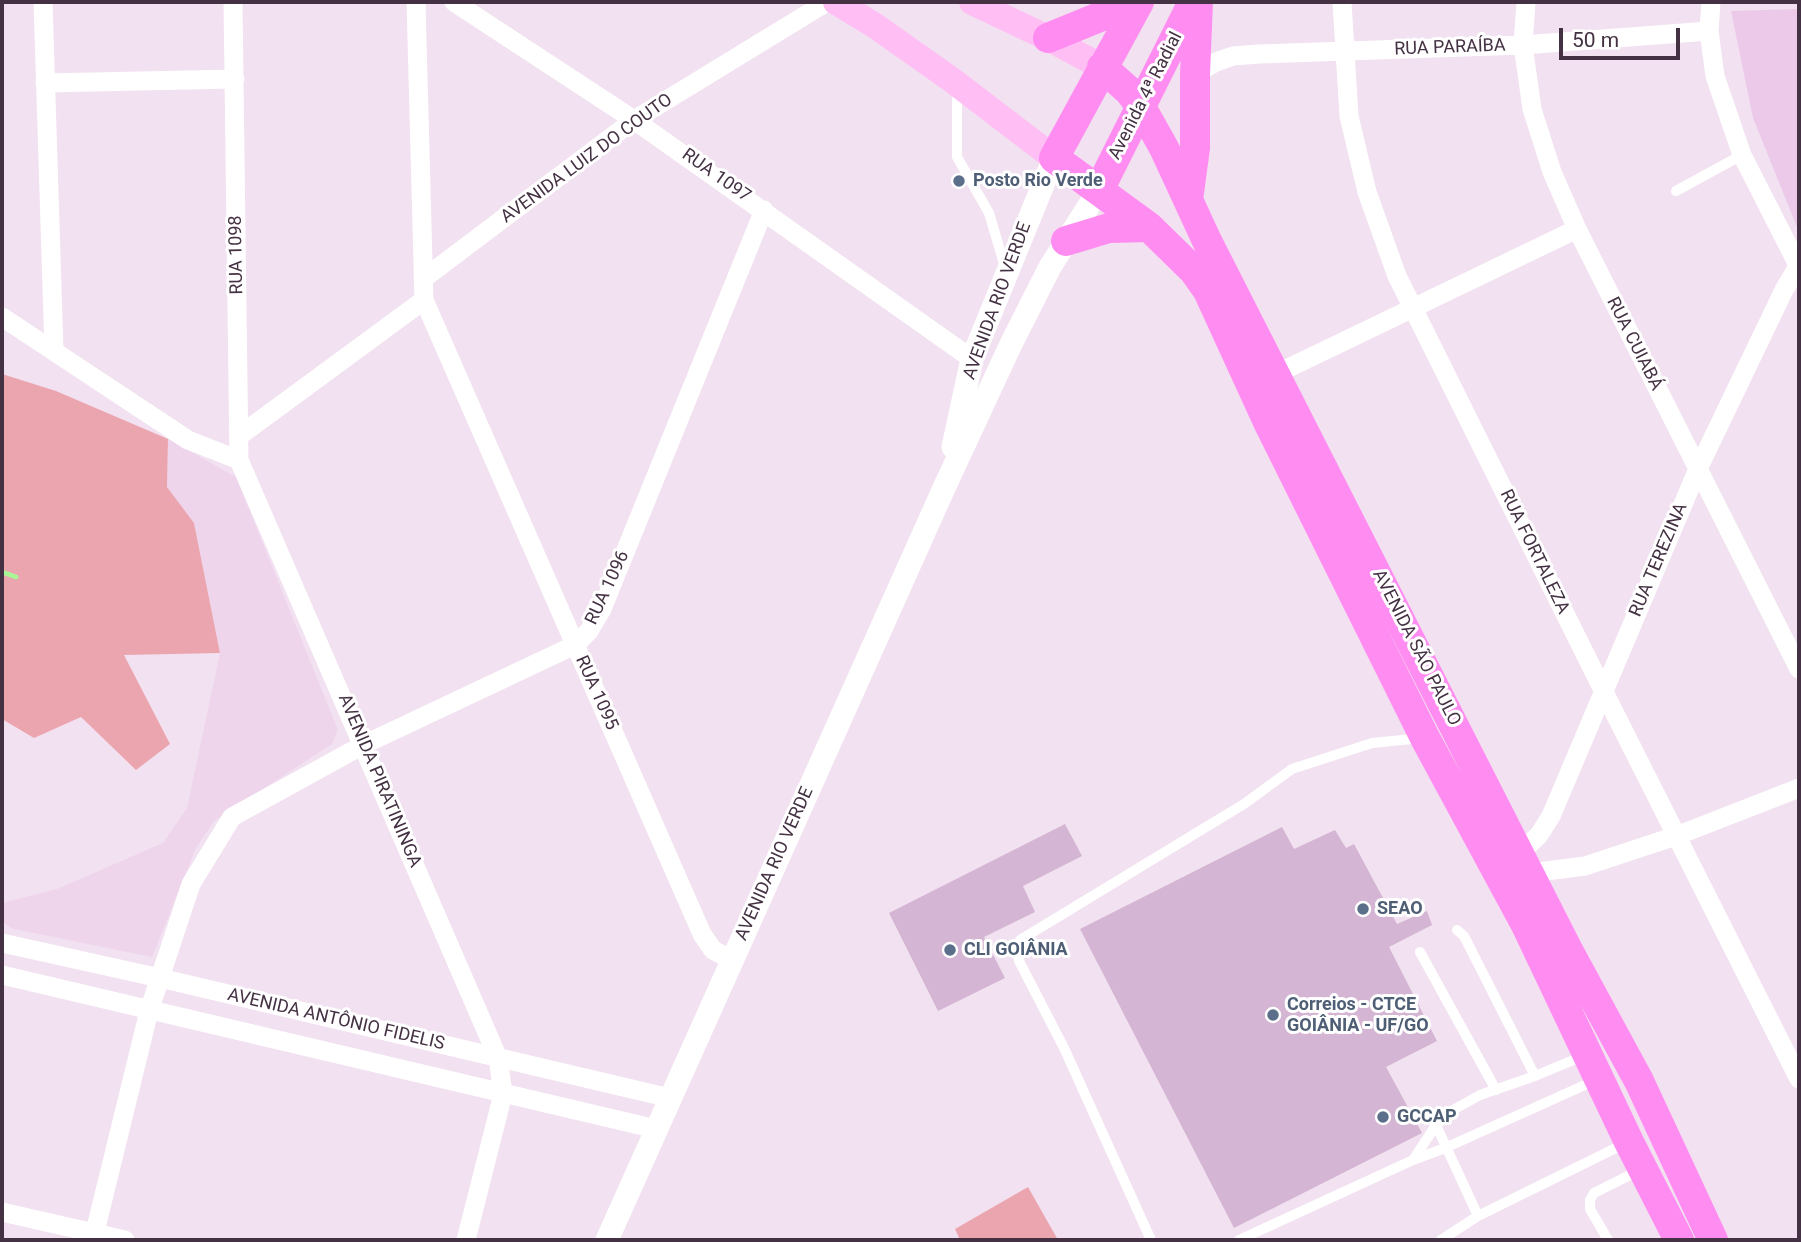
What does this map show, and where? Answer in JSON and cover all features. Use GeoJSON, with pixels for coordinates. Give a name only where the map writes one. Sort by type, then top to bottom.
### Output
{"type":"FeatureCollection","features":[{"type":"Feature","properties":{"kind":"main road"},"geometry":{"type":"LineString","coordinates":[[836,2],[957,83],[1054,158],[1139,2]]}},
{"type":"Feature","properties":{"kind":"main road"},"geometry":{"type":"LineString","coordinates":[[972,2],[1102,67]]}},
{"type":"Feature","properties":{"kind":"main road"},"geometry":{"type":"LineString","coordinates":[[1048,38],[1101,16],[1121,2]]}},
{"type":"Feature","properties":{"kind":"main road","name":"Avenida 4ª Radial"},"geometry":{"type":"LineString","coordinates":[[1099,190],[1193,2]]}},
{"type":"Feature","properties":{"kind":"main road"},"geometry":{"type":"LineString","coordinates":[[1188,201],[1195,148],[1198,2]]}},
{"type":"Feature","properties":{"kind":"main road","name":"AVENIDA SÃO PAULO"},"geometry":{"type":"LineString","coordinates":[[1102,67],[1129,91],[1164,148],[1188,201],[1569,952],[1639,1081],[1713,1240]]}},
{"type":"Feature","properties":{"kind":"main road","name":"AVENIDA SÃO PAULO"},"geometry":{"type":"LineString","coordinates":[[1054,158],[1149,227],[1194,271],[1208,291],[1268,422],[1425,738],[1526,925],[1642,1169],[1679,1240]]}},
{"type":"Feature","properties":{"kind":"main road"},"geometry":{"type":"LineString","coordinates":[[1066,241],[1109,228],[1149,227]]}},
{"type":"Feature","properties":{"kind":"main road"},"geometry":{"type":"LineString","coordinates":[[1474,828],[1510,867],[1525,863]]}},
{"type":"Feature","properties":{"kind":"main road"},"geometry":{"type":"LineString","coordinates":[[1526,925],[1534,922],[1546,926],[1554,939],[1569,952]]}},
{"type":"Feature","properties":{"kind":"street"},"geometry":{"type":"LineString","coordinates":[[43,2],[54,351]]}},
{"type":"Feature","properties":{"kind":"street","name":"RUA 1098"},"geometry":{"type":"LineString","coordinates":[[233,2],[239,460],[260,504]]}},
{"type":"Feature","properties":{"kind":"street"},"geometry":{"type":"LineString","coordinates":[[239,436],[424,300],[416,2]]}},
{"type":"Feature","properties":{"kind":"street","name":"RUA 1097"},"geometry":{"type":"LineString","coordinates":[[454,2],[635,120],[972,359]]}},
{"type":"Feature","properties":{"kind":"street","name":"AVENIDA LUIZ DO COUTO"},"geometry":{"type":"LineString","coordinates":[[423,279],[635,120],[827,2]]}},
{"type":"Feature","properties":{"kind":"street","name":"RUA FORTALEZA"},"geometry":{"type":"LineString","coordinates":[[1342,2],[1349,116],[1367,192],[1397,276],[1799,1079]]}},
{"type":"Feature","properties":{"kind":"street","name":"RUA CUIABÁ"},"geometry":{"type":"LineString","coordinates":[[1526,2],[1523,44],[1532,109],[1552,172],[1577,229],[1799,669]]}},
{"type":"Feature","properties":{"kind":"street"},"geometry":{"type":"LineString","coordinates":[[1711,2],[1709,31],[1715,76],[1742,155],[1799,266]]}},
{"type":"Feature","properties":{"kind":"street","name":"RUA PARAÍBA"},"geometry":{"type":"LineString","coordinates":[[1195,75],[1216,62],[1233,56],[1523,44],[1709,31]]}},
{"type":"Feature","properties":{"kind":"street"},"geometry":{"type":"LineString","coordinates":[[46,83],[235,79]]}},
{"type":"Feature","properties":{"kind":"street","name":"AVENIDA RIO VERDE"},"geometry":{"type":"LineString","coordinates":[[944,488],[972,359],[1054,158]]}},
{"type":"Feature","properties":{"kind":"street","name":"AVENIDA RIO VERDE"},"geometry":{"type":"LineString","coordinates":[[607,1240],[1012,342],[1050,267],[1099,190]]}},
{"type":"Feature","properties":{"kind":"street","name":"RUA 1096"},"geometry":{"type":"LineString","coordinates":[[160,978],[191,884],[232,817],[363,746],[575,645],[589,631],[602,610],[764,210]]}},
{"type":"Feature","properties":{"kind":"street"},"geometry":{"type":"LineString","coordinates":[[1276,374],[1577,229]]}},
{"type":"Feature","properties":{"kind":"street","name":"RUA TEREZINA"},"geometry":{"type":"LineString","coordinates":[[1525,863],[1551,816],[1698,469],[1784,290],[1799,266]]}},
{"type":"Feature","properties":{"kind":"street","name":"RUA 1095"},"geometry":{"type":"LineString","coordinates":[[424,300],[702,934],[713,950],[732,960]]}},
{"type":"Feature","properties":{"kind":"street"},"geometry":{"type":"LineString","coordinates":[[2,317],[188,440],[239,460]]}},
{"type":"Feature","properties":{"kind":"street","name":"AVENIDA PIRATININGA"},"geometry":{"type":"LineString","coordinates":[[260,504],[498,1058],[503,1094]]}},
{"type":"Feature","properties":{"kind":"street"},"geometry":{"type":"LineString","coordinates":[[1525,863],[1585,866],[1676,836],[1799,788]]}},
{"type":"Feature","properties":{"kind":"street","name":"AVENIDA ANTÔNIO FIDELIS"},"geometry":{"type":"LineString","coordinates":[[2,943],[670,1098]]}},
{"type":"Feature","properties":{"kind":"street","name":"AVENIDA ANTÔNIO FIDELIS"},"geometry":{"type":"LineString","coordinates":[[2,975],[656,1129]]}},
{"type":"Feature","properties":{"kind":"street"},"geometry":{"type":"LineString","coordinates":[[94,1237],[149,1011],[160,978]]}},
{"type":"Feature","properties":{"kind":"street"},"geometry":{"type":"LineString","coordinates":[[466,1240],[503,1094]]}},
{"type":"Feature","properties":{"kind":"street"},"geometry":{"type":"LineString","coordinates":[[2,1212],[94,1237],[125,1240]]}},
{"type":"Feature","properties":{"kind":"lane"},"geometry":{"type":"LineString","coordinates":[[957,83],[957,158],[989,213],[1006,271]]}},
{"type":"Feature","properties":{"kind":"lane"},"geometry":{"type":"LineString","coordinates":[[1676,191],[1742,155]]}},
{"type":"Feature","properties":{"kind":"lane"},"geometry":{"type":"LineString","coordinates":[[1151,1240],[1064,1048],[1019,961],[1017,950],[1020,940],[1244,804],[1292,769],[1371,743],[1425,738]]}},
{"type":"Feature","properties":{"kind":"lane"},"geometry":{"type":"LineString","coordinates":[[1457,930],[1464,936],[1535,1076]]}},
{"type":"Feature","properties":{"kind":"lane"},"geometry":{"type":"LineString","coordinates":[[1420,951],[1496,1090]]}},
{"type":"Feature","properties":{"kind":"lane"},"geometry":{"type":"LineString","coordinates":[[1413,1160],[1436,1125],[1453,1110],[1480,1095],[1535,1076],[1593,1067]]}},
{"type":"Feature","properties":{"kind":"lane"},"geometry":{"type":"LineString","coordinates":[[1239,1240],[1413,1160],[1445,1149],[1593,1067]]}},
{"type":"Feature","properties":{"kind":"lane"},"geometry":{"type":"LineString","coordinates":[[1436,1125],[1478,1216]]}},
{"type":"Feature","properties":{"kind":"lane"},"geometry":{"type":"LineString","coordinates":[[1441,1240],[1478,1216],[1629,1142]]}},
{"type":"Feature","properties":{"kind":"lane"},"geometry":{"type":"LineString","coordinates":[[1608,1240],[1590,1209],[1590,1200],[1594,1193],[1642,1169]]}},
{"type":"Feature","properties":{"kind":"shaded area"},"geometry":{"type":"Polygon","coordinates":[[[1799,9],[1799,232],[1753,118],[1731,11],[1799,9]]]}},
{"type":"Feature","properties":{"kind":"shaded area"},"geometry":{"type":"Polygon","coordinates":[[[2,374],[56,391],[168,439],[167,487],[194,523],[220,653],[124,655],[170,744],[136,770],[81,717],[34,738],[2,719],[2,374]]]}},
{"type":"Feature","properties":{"kind":"shaded area"},"geometry":{"type":"Polygon","coordinates":[[[168,439],[236,477],[338,730],[332,744],[214,821],[196,848],[152,957],[14,929],[2,922],[2,903],[57,889],[163,843],[187,808],[220,653],[194,523],[167,487],[168,439]]]}},
{"type":"Feature","properties":{"kind":"shaded area"},"geometry":{"type":"Polygon","coordinates":[[[1028,1187],[1058,1240],[960,1240],[955,1229],[1028,1187]]]}},
{"type":"Feature","properties":{"kind":"building"},"geometry":{"type":"Polygon","coordinates":[[[1065,824],[1082,856],[1023,886],[1035,912],[984,937],[1005,978],[938,1011],[889,913],[1065,824]]]}},
{"type":"Feature","properties":{"kind":"building","name":"Correios - CTCE GOIÂNIA - UF/GO"},"geometry":{"type":"Polygon","coordinates":[[[1282,827],[1294,849],[1335,830],[1346,848],[1354,844],[1397,924],[1427,911],[1432,925],[1389,947],[1437,1041],[1386,1067],[1422,1133],[1234,1228],[1080,929],[1282,827]]]}},
{"type":"Feature","properties":{"kind":"waterway"},"geometry":{"type":"LineString","coordinates":[[2,572],[16,577]]}},
{"type":"Feature","properties":{"kind":"place","name":"Posto Rio Verde"},"geometry":{"type":"Point","coordinates":[959,181]}},
{"type":"Feature","properties":{"kind":"place","name":"SEAO"},"geometry":{"type":"Point","coordinates":[1363,909]}},
{"type":"Feature","properties":{"kind":"place","name":"CLI GOIÂNIA"},"geometry":{"type":"Point","coordinates":[950,950]}},
{"type":"Feature","properties":{"kind":"place","name":"Correios - CTCE GOIÂNIA - UF/GO"},"geometry":{"type":"Point","coordinates":[1273,1015]}},
{"type":"Feature","properties":{"kind":"place","name":"GCCAP"},"geometry":{"type":"Point","coordinates":[1383,1117]}}]}
